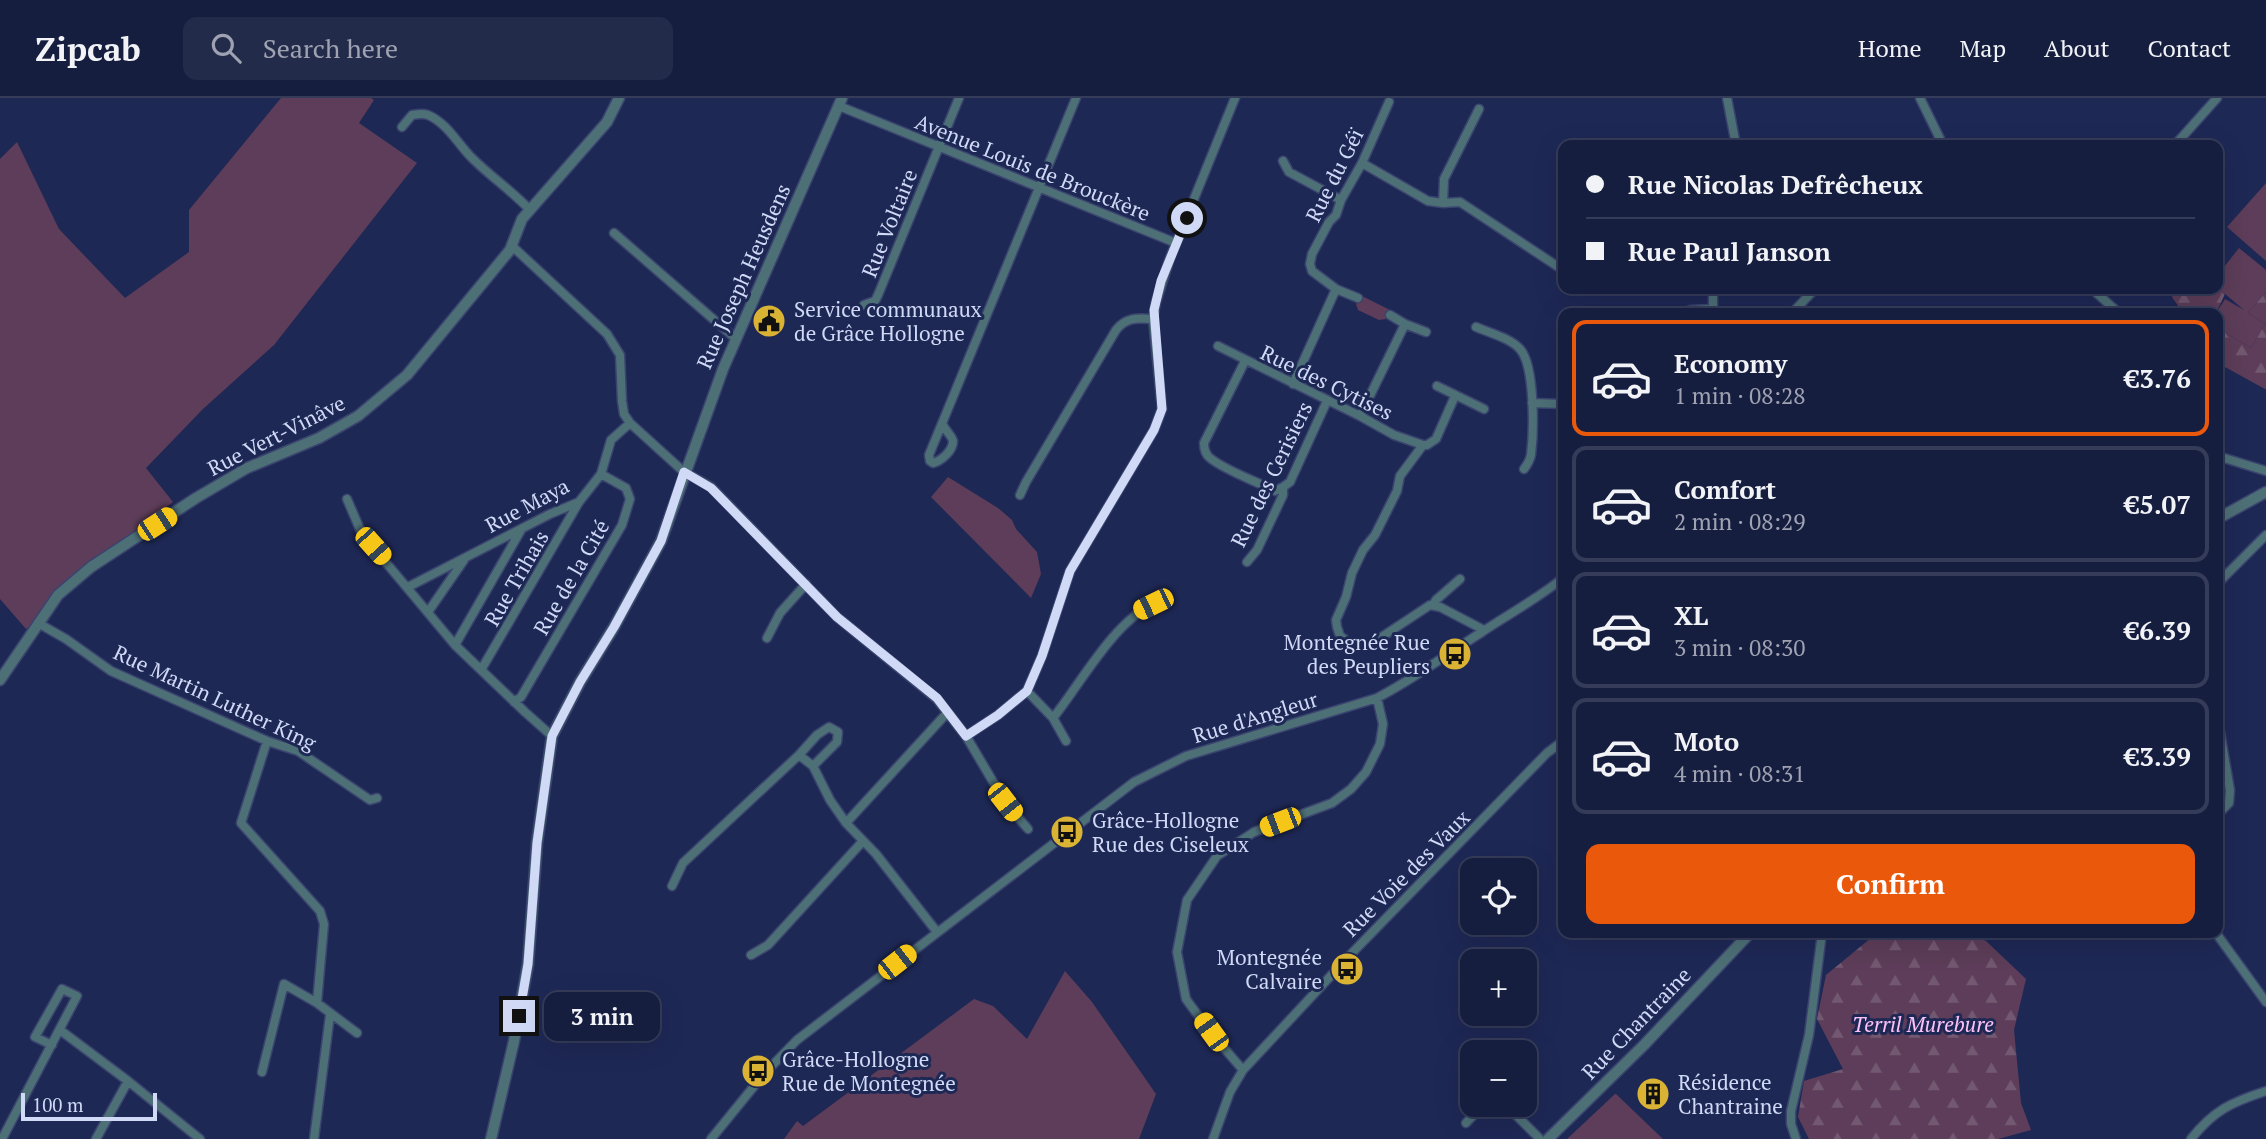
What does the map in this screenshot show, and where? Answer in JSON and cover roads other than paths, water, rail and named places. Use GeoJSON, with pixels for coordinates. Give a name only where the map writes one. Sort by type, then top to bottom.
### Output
{"type":"FeatureCollection","features":[{"type":"Feature","properties":{"kind":"street","name":"Rue Vert-Vinâve"},"geometry":{"type":"LineString","coordinates":[[0,680],[58,595],[92,566],[247,468],[319,438],[358,416],[407,375],[510,250],[522,219],[607,122],[619,98]]}},
{"type":"Feature","properties":{"kind":"street","name":"Rue Voltaire"},"geometry":{"type":"LineString","coordinates":[[864,305],[874,301],[878,295],[959,98]]}},
{"type":"Feature","properties":{"kind":"street"},"geometry":{"type":"LineString","coordinates":[[943,425],[1076,98]]}},
{"type":"Feature","properties":{"kind":"street"},"geometry":{"type":"LineString","coordinates":[[966,736],[1027,691],[1042,656],[1070,571],[1154,430],[1162,409],[1153,318],[1161,281],[1235,98]]}},
{"type":"Feature","properties":{"kind":"street"},"geometry":{"type":"LineString","coordinates":[[1727,98],[1735,140]]}},
{"type":"Feature","properties":{"kind":"street"},"geometry":{"type":"LineString","coordinates":[[1920,98],[1937,140]]}},
{"type":"Feature","properties":{"kind":"street"},"geometry":{"type":"LineString","coordinates":[[2179,140],[2217,98]]}},
{"type":"Feature","properties":{"kind":"street","name":"Avenue Louis de Brouckère"},"geometry":{"type":"LineString","coordinates":[[841,102],[939,147],[1176,243]]}},
{"type":"Feature","properties":{"kind":"street","name":"Rue Joseph Heusdens"},"geometry":{"type":"LineString","coordinates":[[491,1139],[514,1041],[528,964],[537,843],[552,736],[661,541],[684,472],[736,338],[841,102]]}},
{"type":"Feature","properties":{"kind":"street","name":"Rue du Géï"},"geometry":{"type":"LineString","coordinates":[[1336,289],[1312,271],[1312,254],[1329,222],[1336,215],[1340,200],[1362,163],[1389,102]]}},
{"type":"Feature","properties":{"kind":"street"},"geometry":{"type":"LineString","coordinates":[[1443,203],[1444,179],[1479,109]]}},
{"type":"Feature","properties":{"kind":"street"},"geometry":{"type":"LineString","coordinates":[[402,127],[412,115],[420,113],[441,123],[471,157],[530,210]]}},
{"type":"Feature","properties":{"kind":"street"},"geometry":{"type":"LineString","coordinates":[[1283,161],[1289,172],[1340,200]]}},
{"type":"Feature","properties":{"kind":"street"},"geometry":{"type":"LineString","coordinates":[[1362,163],[1429,201],[1460,202],[1558,267]]}},
{"type":"Feature","properties":{"kind":"street"},"geometry":{"type":"LineString","coordinates":[[614,233],[736,338]]}},
{"type":"Feature","properties":{"kind":"street"},"geometry":{"type":"LineString","coordinates":[[512,245],[607,334],[620,355],[622,401],[624,414],[630,423],[684,472],[711,488],[837,617],[937,698],[966,736],[1005,802],[1028,829]]}},
{"type":"Feature","properties":{"kind":"street"},"geometry":{"type":"LineString","coordinates":[[1293,384],[1336,289],[1358,298]]}},
{"type":"Feature","properties":{"kind":"street"},"geometry":{"type":"LineString","coordinates":[[1797,308],[1810,294]]}},
{"type":"Feature","properties":{"kind":"street"},"geometry":{"type":"LineString","coordinates":[[2098,294],[2113,308]]}},
{"type":"Feature","properties":{"kind":"street"},"geometry":{"type":"LineString","coordinates":[[1390,314],[1405,324],[1426,332]]}},
{"type":"Feature","properties":{"kind":"street"},"geometry":{"type":"LineString","coordinates":[[1020,495],[1116,330],[1130,319],[1153,318]]}},
{"type":"Feature","properties":{"kind":"street"},"geometry":{"type":"LineString","coordinates":[[1360,416],[1405,324]]}},
{"type":"Feature","properties":{"kind":"street"},"geometry":{"type":"LineString","coordinates":[[1476,327],[1515,344],[1529,366],[1532,403],[1531,457],[1524,469]]}},
{"type":"Feature","properties":{"kind":"street","name":"Rue des Cytises"},"geometry":{"type":"LineString","coordinates":[[1218,346],[1394,435],[1423,445]]}},
{"type":"Feature","properties":{"kind":"street"},"geometry":{"type":"LineString","coordinates":[[1245,361],[1204,443],[1204,449],[1209,457],[1275,491],[1283,486]]}},
{"type":"Feature","properties":{"kind":"street"},"geometry":{"type":"LineString","coordinates":[[1437,386],[1484,409]]}},
{"type":"Feature","properties":{"kind":"street"},"geometry":{"type":"LineString","coordinates":[[1455,396],[1436,439],[1423,445],[1399,476],[1397,491],[1375,536],[1363,550],[1336,620],[1340,636],[1352,645],[1368,646],[1430,605],[1440,607],[1484,630]]}},
{"type":"Feature","properties":{"kind":"street","name":"Rue des Cerisiers"},"geometry":{"type":"LineString","coordinates":[[1247,562],[1257,550],[1283,495],[1283,486],[1290,482],[1327,401]]}},
{"type":"Feature","properties":{"kind":"street"},"geometry":{"type":"LineString","coordinates":[[1532,403],[1558,404]]}},
{"type":"Feature","properties":{"kind":"street","name":"Rue Maya"},"geometry":{"type":"LineString","coordinates":[[408,587],[550,514],[579,502],[601,474],[611,440],[630,423]]}},
{"type":"Feature","properties":{"kind":"street"},"geometry":{"type":"LineString","coordinates":[[2223,458],[2266,471]]}},
{"type":"Feature","properties":{"kind":"street","name":"Rue de la Cité"},"geometry":{"type":"LineString","coordinates":[[514,702],[522,696],[622,525],[630,499],[626,488],[601,474]]}},
{"type":"Feature","properties":{"kind":"street"},"geometry":{"type":"LineString","coordinates":[[2223,516],[2266,492]]}},
{"type":"Feature","properties":{"kind":"street"},"geometry":{"type":"LineString","coordinates":[[347,499],[362,534],[455,645],[552,736]]}},
{"type":"Feature","properties":{"kind":"street","name":"Rue Trihais"},"geometry":{"type":"LineString","coordinates":[[481,670],[579,502]]}},
{"type":"Feature","properties":{"kind":"street"},"geometry":{"type":"LineString","coordinates":[[455,645],[521,530]]}},
{"type":"Feature","properties":{"kind":"street"},"geometry":{"type":"LineString","coordinates":[[2223,578],[2266,535]]}},
{"type":"Feature","properties":{"kind":"street"},"geometry":{"type":"LineString","coordinates":[[428,612],[465,557]]}},
{"type":"Feature","properties":{"kind":"street"},"geometry":{"type":"LineString","coordinates":[[1433,605],[1460,579]]}},
{"type":"Feature","properties":{"kind":"street","name":"Rue d'Angleur"},"geometry":{"type":"LineString","coordinates":[[711,1139],[764,1074],[797,1040],[1134,782],[1186,756],[1377,698],[1538,598],[1558,582]]}},
{"type":"Feature","properties":{"kind":"street"},"geometry":{"type":"LineString","coordinates":[[767,638],[780,613],[806,584]]}},
{"type":"Feature","properties":{"kind":"street"},"geometry":{"type":"LineString","coordinates":[[1053,718],[1110,641],[1136,612],[1153,604]]}},
{"type":"Feature","properties":{"kind":"street","name":"Rue Martin Luther King"},"geometry":{"type":"LineString","coordinates":[[38,623],[111,671],[267,741],[298,751],[370,800],[377,799]]}},
{"type":"Feature","properties":{"kind":"street"},"geometry":{"type":"LineString","coordinates":[[1027,691],[1053,718],[1066,741]]}},
{"type":"Feature","properties":{"kind":"street"},"geometry":{"type":"LineString","coordinates":[[1243,1070],[1186,999],[1177,952],[1187,900],[1217,856],[1254,832],[1332,803],[1351,789],[1366,772],[1380,744],[1383,724],[1377,698]]}},
{"type":"Feature","properties":{"kind":"street"},"geometry":{"type":"LineString","coordinates":[[846,823],[947,713]]}},
{"type":"Feature","properties":{"kind":"street"},"geometry":{"type":"LineString","coordinates":[[672,886],[684,863],[817,735],[829,727],[838,732],[837,742],[813,766]]}},
{"type":"Feature","properties":{"kind":"street"},"geometry":{"type":"LineString","coordinates":[[267,741],[241,823],[320,911],[324,924],[317,1003]]}},
{"type":"Feature","properties":{"kind":"street","name":"Rue Voie des Vaux"},"geometry":{"type":"LineString","coordinates":[[1213,1139],[1221,1112],[1243,1070],[1353,952],[1558,745]]}},
{"type":"Feature","properties":{"kind":"street"},"geometry":{"type":"LineString","coordinates":[[2223,750],[2230,790],[2229,803],[2223,809]]}},
{"type":"Feature","properties":{"kind":"street"},"geometry":{"type":"LineString","coordinates":[[799,755],[813,766],[830,800],[846,823],[876,854],[937,932]]}},
{"type":"Feature","properties":{"kind":"street"},"geometry":{"type":"LineString","coordinates":[[751,955],[768,946],[863,841]]}},
{"type":"Feature","properties":{"kind":"street","name":"Rue Chantraine"},"geometry":{"type":"LineString","coordinates":[[1548,1139],[1644,1045],[1745,938]]}},
{"type":"Feature","properties":{"kind":"street"},"geometry":{"type":"LineString","coordinates":[[1796,1139],[1791,1125],[1791,1111],[1809,1035],[1821,938]]}},
{"type":"Feature","properties":{"kind":"street"},"geometry":{"type":"LineString","coordinates":[[2220,938],[2266,1002]]}},
{"type":"Feature","properties":{"kind":"street"},"geometry":{"type":"LineString","coordinates":[[262,1072],[284,984],[317,1003],[357,1033]]}},
{"type":"Feature","properties":{"kind":"street"},"geometry":{"type":"LineString","coordinates":[[2,1139],[60,1030],[77,996],[62,989],[35,1037],[52,1045]]}},
{"type":"Feature","properties":{"kind":"street"},"geometry":{"type":"LineString","coordinates":[[314,1139],[330,1015]]}},
{"type":"Feature","properties":{"kind":"street"},"geometry":{"type":"LineString","coordinates":[[60,1030],[128,1081],[196,1138]]}},
{"type":"Feature","properties":{"kind":"street"},"geometry":{"type":"LineString","coordinates":[[96,1139],[128,1081]]}},
{"type":"Feature","properties":{"kind":"street"},"geometry":{"type":"LineString","coordinates":[[2191,1139],[2206,1121],[2222,1108],[2266,1091]]}},
{"type":"Feature","properties":{"kind":"street"},"geometry":{"type":"LineString","coordinates":[[1466,1123],[1472,1117]]}},
{"type":"Feature","properties":{"kind":"street"},"geometry":{"type":"LineString","coordinates":[[1518,1117],[1540,1139]]}},
{"type":"Feature","properties":{"kind":"place","name":"Service communaux de Grâce Hollogne"},"geometry":{"type":"Point","coordinates":[769,321]}},
{"type":"Feature","properties":{"kind":"place","name":"Montegnée Rue des Peupliers"},"geometry":{"type":"Point","coordinates":[1455,654]}},
{"type":"Feature","properties":{"kind":"place","name":"Grâce-Hollogne Rue des Ciseleux"},"geometry":{"type":"Point","coordinates":[1067,832]}},
{"type":"Feature","properties":{"kind":"place","name":"Montegnée Calvaire"},"geometry":{"type":"Point","coordinates":[1347,969]}},
{"type":"Feature","properties":{"kind":"place","name":"Grâce-Hollogne Rue de Montegnée"},"geometry":{"type":"Point","coordinates":[758,1071]}},
{"type":"Feature","properties":{"kind":"place","name":"Résidence Chantraine"},"geometry":{"type":"Point","coordinates":[1653,1094]}},
{"type":"Feature","properties":{"kind":"park label","name":"Terril Murebure"},"geometry":{"type":"Point","coordinates":[1923,1024]}}]}
